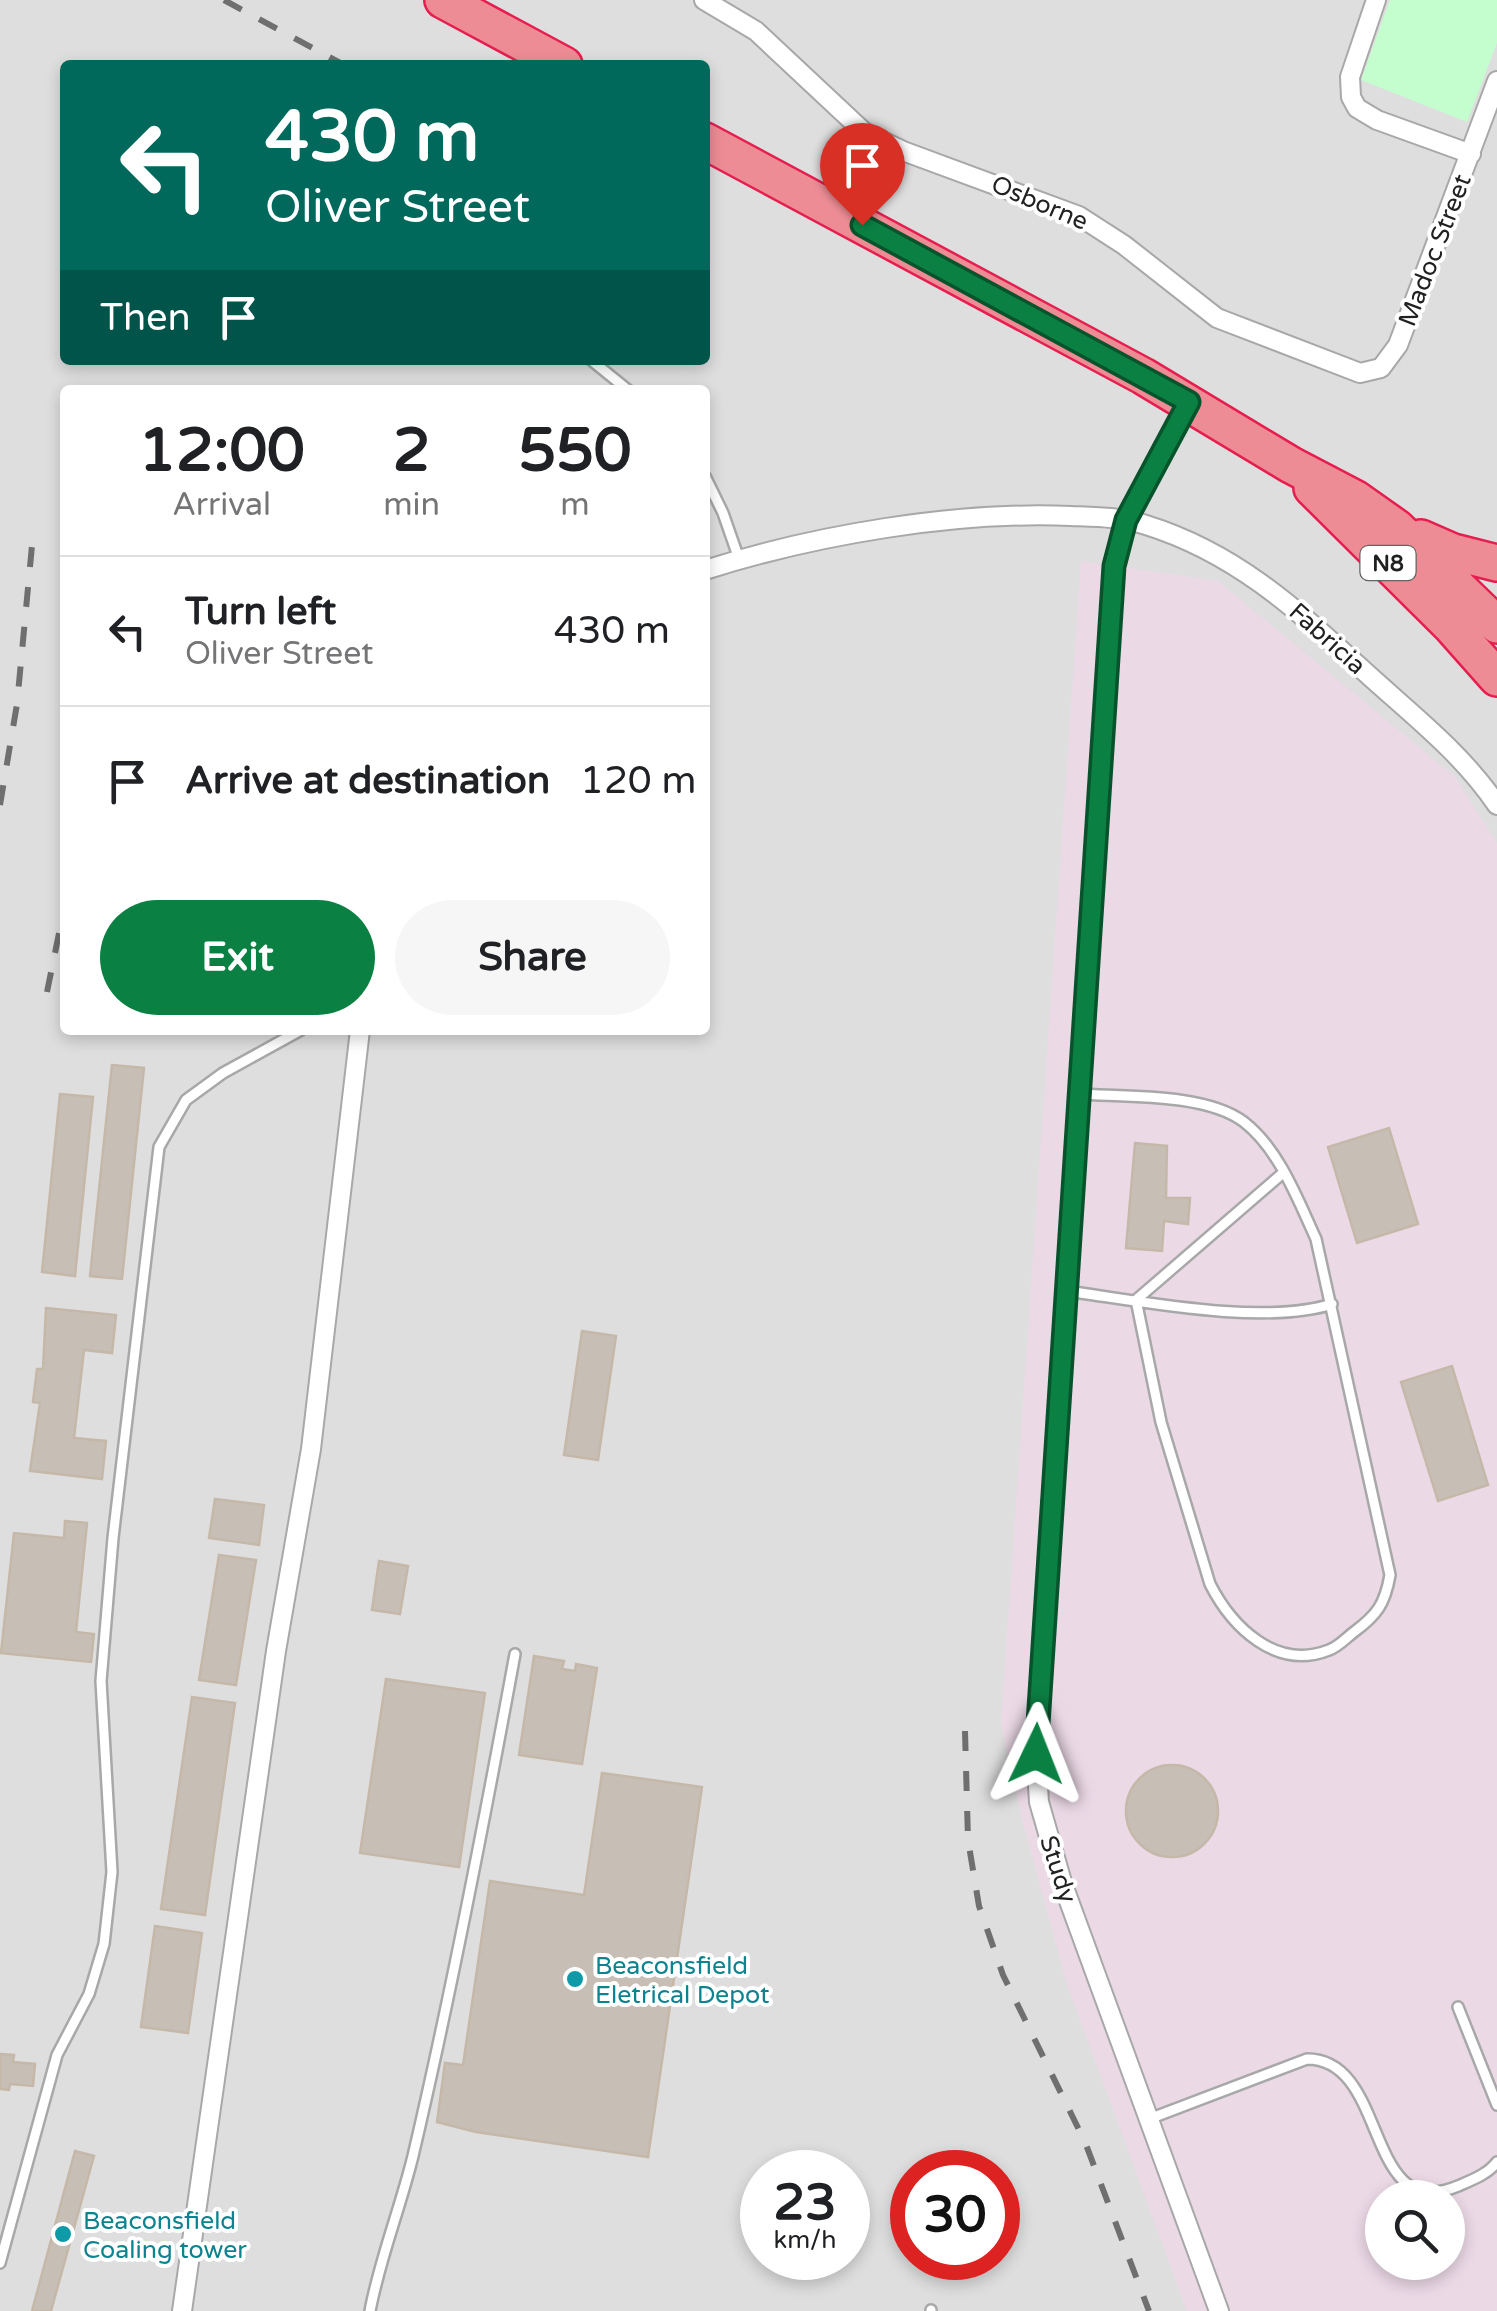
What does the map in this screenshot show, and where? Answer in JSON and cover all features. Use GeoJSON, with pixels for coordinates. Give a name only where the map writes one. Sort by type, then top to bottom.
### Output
{"type":"FeatureCollection","features":[{"type":"Feature","properties":{"kind":"highway"},"geometry":{"type":"LineString","coordinates":[[443,0],[555,60]]}},
{"type":"Feature","properties":{"kind":"highway","name":"N8"},"geometry":{"type":"LineString","coordinates":[[710,144],[1189,402],[1291,465],[1356,499],[1397,528],[1497,625]]}},
{"type":"Feature","properties":{"kind":"highway","name":"N8"},"geometry":{"type":"LineString","coordinates":[[1291,465],[1450,624],[1497,678]]}},
{"type":"Feature","properties":{"kind":"highway"},"geometry":{"type":"LineString","coordinates":[[1397,528],[1453,552],[1497,564]]}},
{"type":"Feature","properties":{"kind":"street","name":"Osborne"},"geometry":{"type":"LineString","coordinates":[[704,0],[756,30],[865,133],[903,151],[1079,216],[1230,325],[1347,370],[1369,372],[1388,361]]}},
{"type":"Feature","properties":{"kind":"street"},"geometry":{"type":"LineString","coordinates":[[1376,0],[1350,77],[1351,97],[1357,108],[1376,120],[1471,154]]}},
{"type":"Feature","properties":{"kind":"street","name":"Madoc Street"},"geometry":{"type":"LineString","coordinates":[[1388,361],[1398,346],[1497,81]]}},
{"type":"Feature","properties":{"kind":"street","name":"Study"},"geometry":{"type":"LineString","coordinates":[[1189,402],[1126,520],[1114,566],[1036,1754],[1040,1802],[1062,1882],[1219,2311]]}},
{"type":"Feature","properties":{"kind":"street","name":"Fabricia"},"geometry":{"type":"LineString","coordinates":[[710,568],[811,542],[960,521],[1044,515],[1126,520],[1156,528],[1240,567],[1272,588],[1452,749],[1497,805]]}},
{"type":"Feature","properties":{"kind":"street"},"geometry":{"type":"LineString","coordinates":[[182,2311],[276,1651],[311,1448],[359,1035]]}},
{"type":"Feature","properties":{"kind":"lane"},"geometry":{"type":"LineString","coordinates":[[597,365],[622,385]]}},
{"type":"Feature","properties":{"kind":"lane"},"geometry":{"type":"LineString","coordinates":[[710,487],[738,560]]}},
{"type":"Feature","properties":{"kind":"lane"},"geometry":{"type":"LineString","coordinates":[[0,2262],[57,2055],[89,1994],[104,1944],[112,1872],[101,1681],[112,1538],[159,1146],[186,1100],[223,1073],[291,1035]]}},
{"type":"Feature","properties":{"kind":"lane"},"geometry":{"type":"LineString","coordinates":[[1079,1094],[1194,1103],[1244,1122],[1283,1173],[1316,1239],[1390,1576],[1386,1600],[1374,1618],[1331,1650],[1306,1656],[1266,1647],[1223,1609],[1210,1584],[1161,1422],[1136,1300]]}},
{"type":"Feature","properties":{"kind":"lane"},"geometry":{"type":"LineString","coordinates":[[1136,1300],[1283,1173]]}},
{"type":"Feature","properties":{"kind":"lane"},"geometry":{"type":"LineString","coordinates":[[1066,1290],[1280,1313],[1332,1304]]}},
{"type":"Feature","properties":{"kind":"lane"},"geometry":{"type":"LineString","coordinates":[[370,2311],[378,2269],[412,2161],[457,1955],[515,1654]]}},
{"type":"Feature","properties":{"kind":"lane"},"geometry":{"type":"LineString","coordinates":[[1458,2007],[1497,2105]]}},
{"type":"Feature","properties":{"kind":"lane"},"geometry":{"type":"LineString","coordinates":[[1148,2119],[1306,2060],[1319,2060],[1347,2075],[1357,2088],[1385,2157],[1398,2177],[1412,2186],[1428,2192],[1447,2190],[1468,2182],[1497,2162]]}},
{"type":"Feature","properties":{"kind":"shaded area"},"geometry":{"type":"Polygon","coordinates":[[[0,0],[1497,0],[1497,2311],[0,2311],[0,0]]]}},
{"type":"Feature","properties":{"kind":"shaded area"},"geometry":{"type":"Polygon","coordinates":[[[1081,561],[1218,581],[1455,777],[1497,843],[1497,2311],[1187,2311],[1067,1984],[1022,1819],[1001,1723],[1081,561]]]}},
{"type":"Feature","properties":{"kind":"green space"},"geometry":{"type":"Polygon","coordinates":[[[1390,0],[1497,0],[1497,43],[1467,122],[1361,80],[1390,0]]]}},
{"type":"Feature","properties":{"kind":"building"},"geometry":{"type":"Polygon","coordinates":[[[112,1065],[144,1068],[122,1279],[90,1276],[112,1065]]]}},
{"type":"Feature","properties":{"kind":"building"},"geometry":{"type":"Polygon","coordinates":[[[60,1094],[93,1097],[75,1276],[42,1272],[60,1094]]]}},
{"type":"Feature","properties":{"kind":"building"},"geometry":{"type":"Polygon","coordinates":[[[1389,1128],[1418,1224],[1357,1243],[1328,1147],[1389,1128]]]}},
{"type":"Feature","properties":{"kind":"building"},"geometry":{"type":"Polygon","coordinates":[[[1135,1143],[1167,1146],[1166,1198],[1190,1198],[1188,1224],[1164,1221],[1162,1251],[1126,1248],[1135,1143]]]}},
{"type":"Feature","properties":{"kind":"building"},"geometry":{"type":"Polygon","coordinates":[[[46,1308],[116,1315],[112,1353],[84,1350],[74,1438],[106,1441],[102,1479],[30,1471],[40,1403],[33,1402],[37,1369],[43,1369],[46,1308]]]}},
{"type":"Feature","properties":{"kind":"building"},"geometry":{"type":"Polygon","coordinates":[[[582,1331],[616,1336],[598,1460],[564,1455],[582,1331]]]}},
{"type":"Feature","properties":{"kind":"building"},"geometry":{"type":"Polygon","coordinates":[[[1452,1366],[1488,1485],[1438,1501],[1401,1382],[1452,1366]]]}},
{"type":"Feature","properties":{"kind":"building"},"geometry":{"type":"Polygon","coordinates":[[[215,1499],[264,1505],[259,1545],[209,1538],[215,1499]]]}},
{"type":"Feature","properties":{"kind":"building"},"geometry":{"type":"Polygon","coordinates":[[[65,1521],[87,1523],[76,1632],[94,1634],[91,1662],[1,1653],[14,1533],[64,1538],[65,1521]]]}},
{"type":"Feature","properties":{"kind":"building"},"geometry":{"type":"Polygon","coordinates":[[[219,1555],[256,1560],[236,1685],[199,1680],[219,1555]]]}},
{"type":"Feature","properties":{"kind":"building"},"geometry":{"type":"Polygon","coordinates":[[[379,1561],[408,1566],[400,1614],[372,1610],[379,1561]]]}},
{"type":"Feature","properties":{"kind":"building"},"geometry":{"type":"Polygon","coordinates":[[[534,1656],[564,1661],[562,1669],[575,1671],[576,1664],[597,1668],[582,1764],[519,1755],[534,1656]]]}},
{"type":"Feature","properties":{"kind":"building"},"geometry":{"type":"Polygon","coordinates":[[[386,1679],[485,1693],[459,1867],[360,1853],[386,1679]]]}},
{"type":"Feature","properties":{"kind":"building"},"geometry":{"type":"Polygon","coordinates":[[[192,1697],[235,1703],[205,1915],[161,1909],[192,1697]]]}},
{"type":"Feature","properties":{"kind":"building"},"geometry":{"type":"Polygon","coordinates":[[[1172,1765],[1189,1769],[1204,1779],[1214,1794],[1218,1811],[1214,1828],[1204,1843],[1189,1853],[1172,1857],[1155,1853],[1140,1843],[1130,1828],[1126,1811],[1130,1794],[1140,1779],[1155,1769],[1172,1765]]]}},
{"type":"Feature","properties":{"kind":"building","name":"Beaconsfield Eletrical Depot"},"geometry":{"type":"Polygon","coordinates":[[[602,1773],[702,1787],[648,2157],[476,2132],[437,2122],[445,2063],[463,2065],[490,1881],[584,1895],[602,1773]]]}},
{"type":"Feature","properties":{"kind":"building"},"geometry":{"type":"Polygon","coordinates":[[[155,1926],[202,1933],[188,2033],[141,2027],[155,1926]]]}},
{"type":"Feature","properties":{"kind":"building"},"geometry":{"type":"Polygon","coordinates":[[[0,2054],[14,2055],[13,2062],[35,2064],[33,2086],[10,2084],[9,2090],[0,2089],[0,2054]]]}},
{"type":"Feature","properties":{"kind":"building","name":"Beaconsfield Coaling tower"},"geometry":{"type":"Polygon","coordinates":[[[75,2151],[94,2156],[51,2311],[32,2311],[75,2151]]]}},
{"type":"Feature","properties":{"kind":"railway"},"geometry":{"type":"LineString","coordinates":[[224,0],[335,60]]}},
{"type":"Feature","properties":{"kind":"railway"},"geometry":{"type":"LineString","coordinates":[[0,805],[17,704],[33,535]]}},
{"type":"Feature","properties":{"kind":"railway"},"geometry":{"type":"LineString","coordinates":[[47,992],[60,928]]}},
{"type":"Feature","properties":{"kind":"railway"},"geometry":{"type":"LineString","coordinates":[[965,1731],[968,1840],[979,1906],[1003,1975],[1085,2142],[1149,2311]]}},
{"type":"Feature","properties":{"kind":"place","name":"Beaconsfield Eletrical Depot"},"geometry":{"type":"Point","coordinates":[575,1979]}},
{"type":"Feature","properties":{"kind":"place","name":"Beaconsfield Coaling tower"},"geometry":{"type":"Point","coordinates":[63,2234]}},
{"type":"Feature","properties":{"kind":"route"},"geometry":{"type":"LineString","coordinates":[[862,225],[1189,402],[1126,520],[1114,566],[1036,1754]]}}]}
